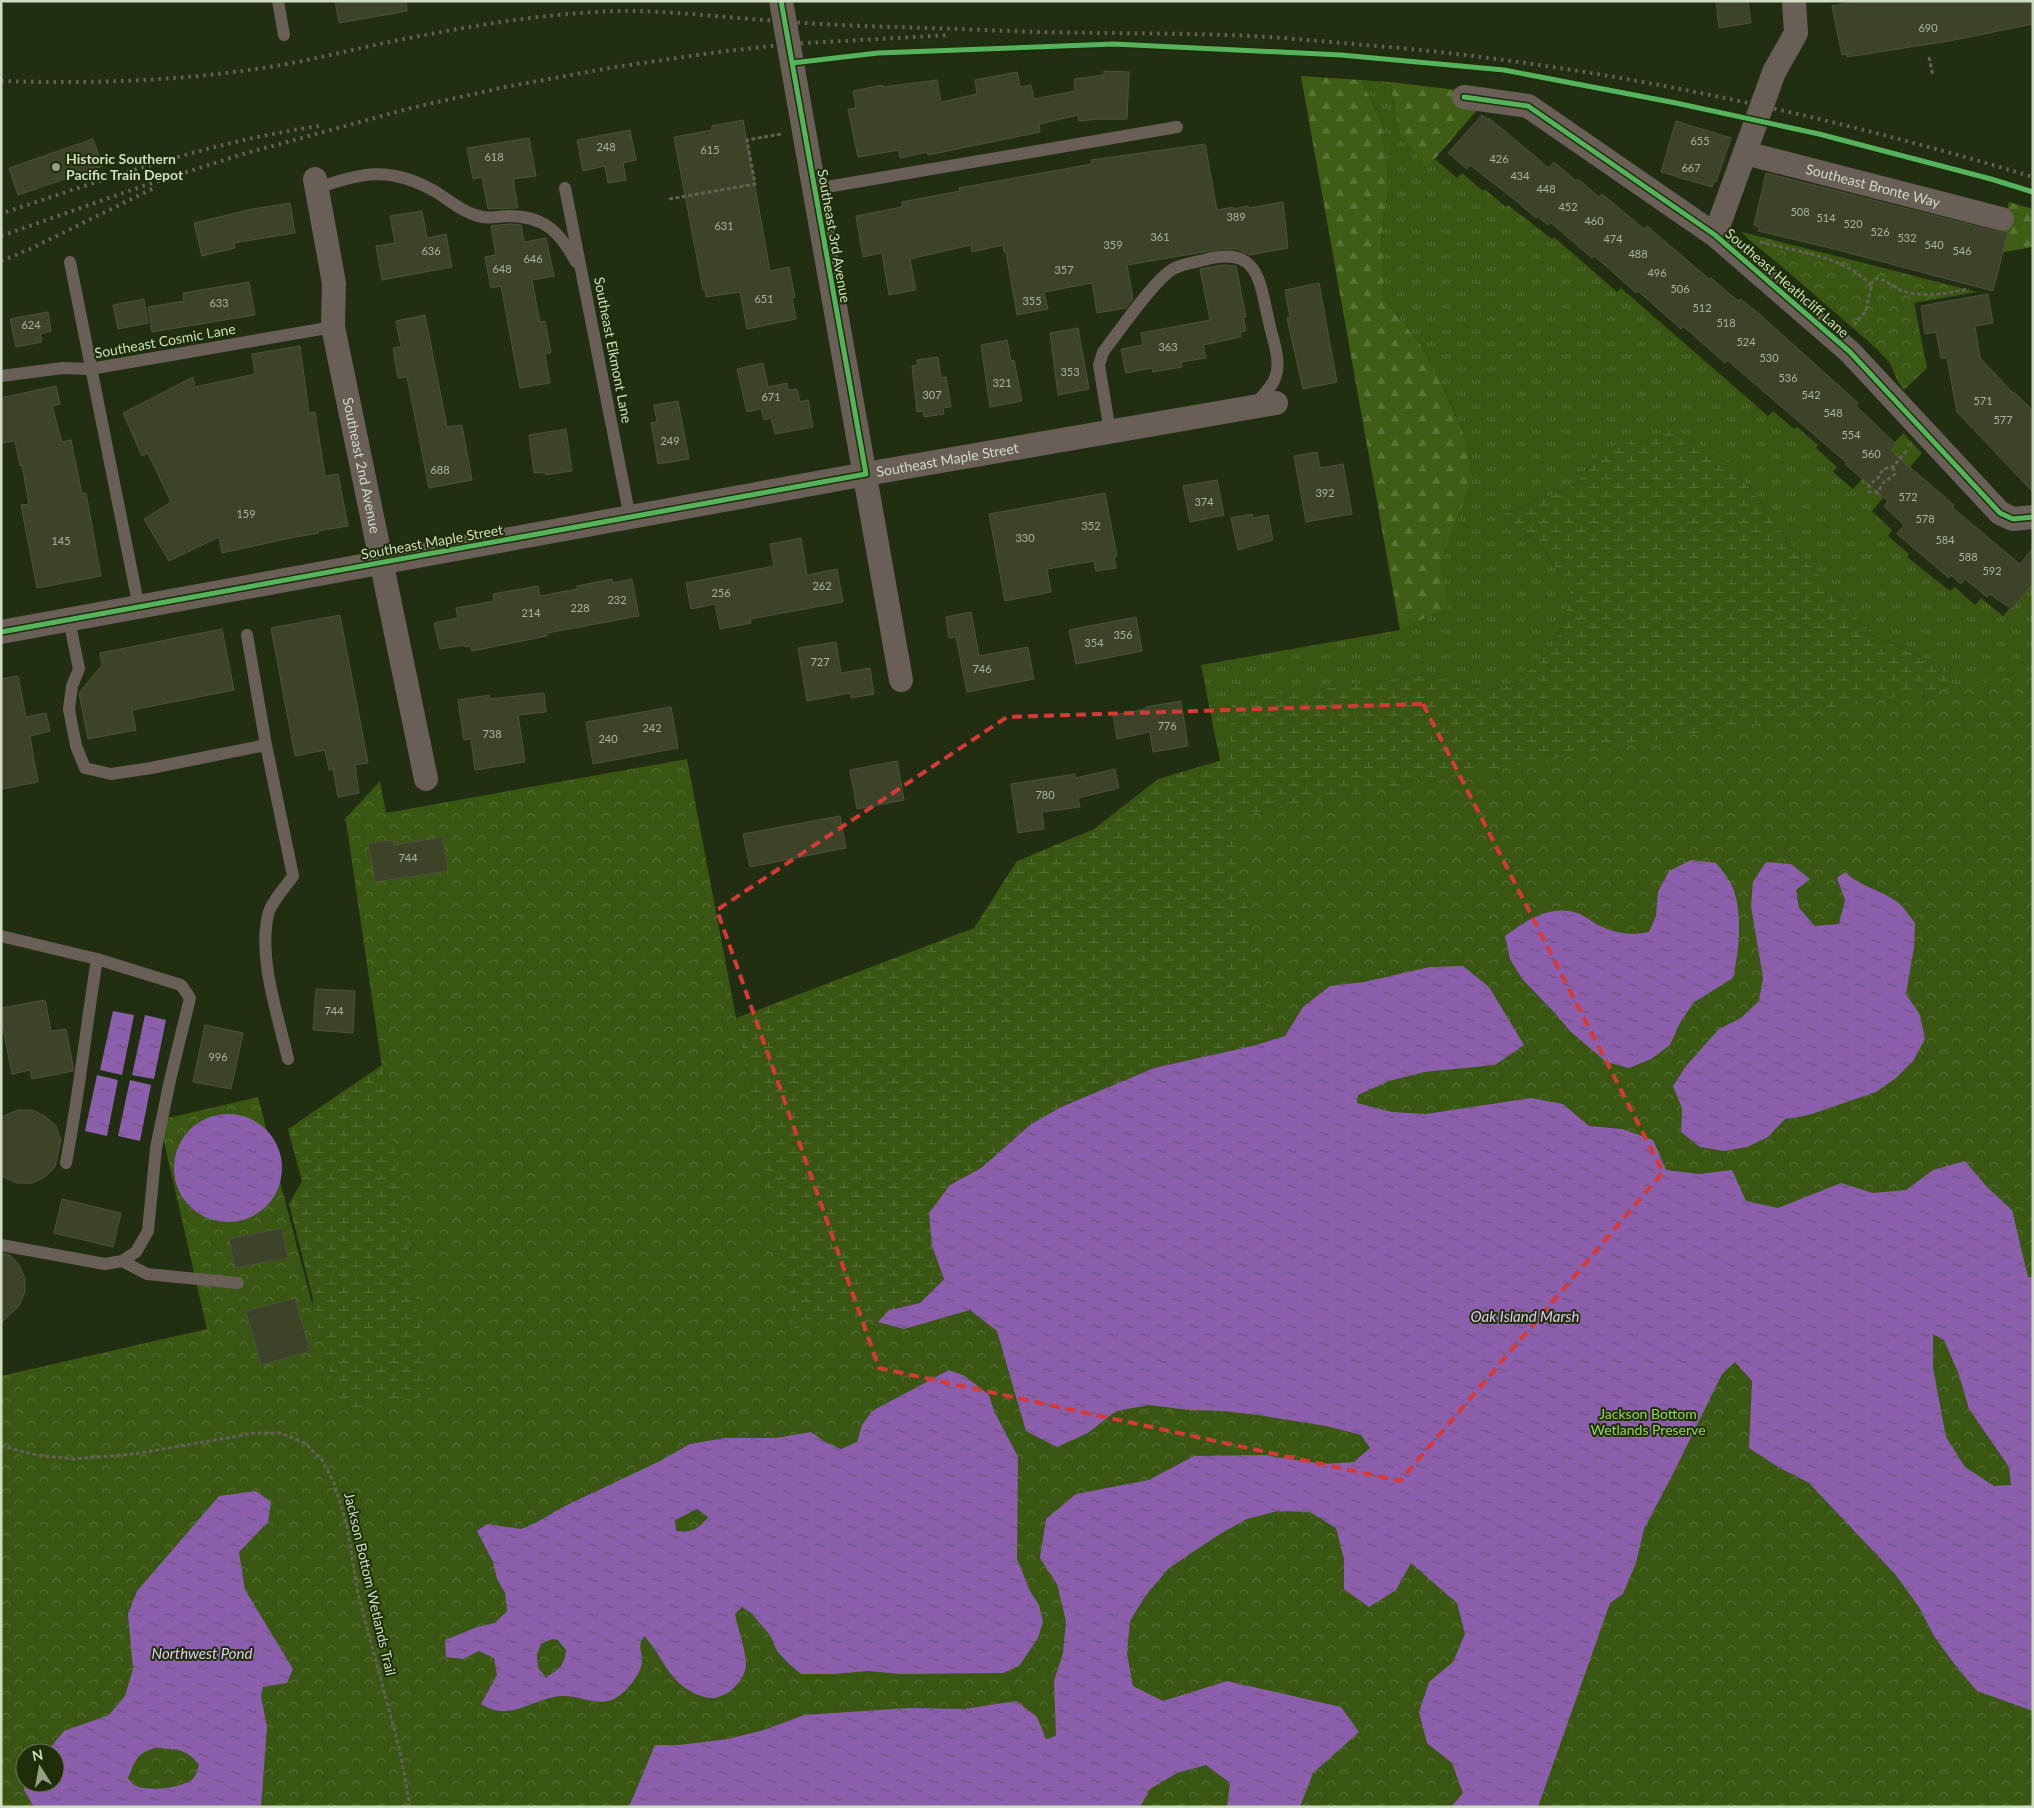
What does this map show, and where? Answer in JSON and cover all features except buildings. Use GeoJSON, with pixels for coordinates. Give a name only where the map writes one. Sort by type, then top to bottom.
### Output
{"type":"FeatureCollection","features":[{"type":"Feature","properties":{"kind":"street","name":"Southeast 3rd Avenue"},"geometry":{"type":"LineString","coordinates":[[781,1],[901,680]]}},
{"type":"Feature","properties":{"kind":"street"},"geometry":{"type":"LineString","coordinates":[[1715,235],[1774,72],[1796,33],[1794,1]]}},
{"type":"Feature","properties":{"kind":"street","name":"Southeast Heathcliff Lane"},"geometry":{"type":"LineString","coordinates":[[1464,97],[1528,106],[1715,235],[1840,344],[2000,513],[2012,519],[2033,517]]}},
{"type":"Feature","properties":{"kind":"street","name":"Southeast Bronte Way"},"geometry":{"type":"LineString","coordinates":[[1745,153],[2002,220]]}},
{"type":"Feature","properties":{"kind":"street","name":"Southeast 2nd Avenue"},"geometry":{"type":"LineString","coordinates":[[316,184],[334,283],[333,328],[426,779]]}},
{"type":"Feature","properties":{"kind":"street","name":"Southeast Maple Street"},"geometry":{"type":"LineString","coordinates":[[2,627],[69,620],[139,608],[866,474],[1276,403]]}},
{"type":"Feature","properties":{"kind":"lane"},"geometry":{"type":"LineString","coordinates":[[278,1],[284,35]]}},
{"type":"Feature","properties":{"kind":"lane"},"geometry":{"type":"LineString","coordinates":[[815,189],[1177,127]]}},
{"type":"Feature","properties":{"kind":"lane"},"geometry":{"type":"LineString","coordinates":[[316,184],[381,173],[411,178],[468,213],[486,219],[508,216],[532,217],[552,229],[568,248],[583,274]]}},
{"type":"Feature","properties":{"kind":"lane","name":"Southeast Elkmont Lane"},"geometry":{"type":"LineString","coordinates":[[565,188],[630,518]]}},
{"type":"Feature","properties":{"kind":"lane"},"geometry":{"type":"LineString","coordinates":[[1110,432],[1100,365],[1103,352],[1160,280],[1174,268],[1218,256],[1237,256],[1251,264],[1259,278],[1277,360],[1276,375],[1270,388],[1252,407]]}},
{"type":"Feature","properties":{"kind":"lane"},"geometry":{"type":"LineString","coordinates":[[70,262],[139,608]]}},
{"type":"Feature","properties":{"kind":"lane","name":"Southeast Cosmic Lane"},"geometry":{"type":"LineString","coordinates":[[1,376],[63,368],[90,369],[333,328]]}},
{"type":"Feature","properties":{"kind":"lane"},"geometry":{"type":"LineString","coordinates":[[69,620],[79,669],[72,686],[69,709],[76,746],[85,768],[111,774],[266,745]]}},
{"type":"Feature","properties":{"kind":"lane"},"geometry":{"type":"LineString","coordinates":[[247,635],[266,745],[293,876],[268,912],[265,941],[274,1002],[288,1059]]}},
{"type":"Feature","properties":{"kind":"lane"},"geometry":{"type":"LineString","coordinates":[[1,936],[97,959],[181,985],[190,998],[156,1148],[148,1231],[136,1252],[122,1261],[105,1264],[1,1245]]}},
{"type":"Feature","properties":{"kind":"lane"},"geometry":{"type":"LineString","coordinates":[[66,1162],[78,1104],[86,1024],[97,959]]}},
{"type":"Feature","properties":{"kind":"lane"},"geometry":{"type":"LineString","coordinates":[[122,1261],[148,1274],[238,1282]]}},
{"type":"Feature","properties":{"kind":"path"},"geometry":{"type":"LineString","coordinates":[[1929,58],[1933,76]]}},
{"type":"Feature","properties":{"kind":"path"},"geometry":{"type":"LineString","coordinates":[[669,199],[755,184],[747,140],[804,130]]}},
{"type":"Feature","properties":{"kind":"path"},"geometry":{"type":"LineString","coordinates":[[1742,258],[1756,243],[1760,242],[1844,265],[1857,273],[1872,287]]}},
{"type":"Feature","properties":{"kind":"path"},"geometry":{"type":"LineString","coordinates":[[1840,344],[1866,310],[1875,279],[1879,278],[1895,288],[1913,294],[1932,294],[1969,289]]}},
{"type":"Feature","properties":{"kind":"path"},"geometry":{"type":"LineString","coordinates":[[1893,467],[1894,474],[1883,483],[1878,492],[1869,492],[1869,485],[1878,478],[1883,469],[1893,467],[1925,433]]}},
{"type":"Feature","properties":{"kind":"highlighted area"},"geometry":{"type":"Polygon","coordinates":[[[1423,704],[1663,1172],[1400,1481],[879,1368],[717,910],[1007,717],[1423,704]]]}},
{"type":"Feature","properties":{"kind":"green space"},"geometry":{"type":"Polygon","coordinates":[[[1301,76],[1361,80],[1381,122],[1389,185],[1381,237],[1384,299],[1421,345],[1447,396],[1465,437],[1473,478],[1440,564],[1448,607],[1400,630],[1301,76]]]}},
{"type":"Feature","properties":{"kind":"green space"},"geometry":{"type":"Polygon","coordinates":[[[1361,80],[1390,82],[1399,133],[1428,167],[1435,159],[1457,178],[1462,173],[1483,191],[1485,189],[1506,207],[1508,205],[1552,239],[1554,237],[1617,292],[1621,288],[1768,416],[1773,411],[1794,429],[1797,427],[1818,445],[1816,448],[1837,467],[1833,472],[1853,489],[1903,433],[1922,453],[1872,511],[1892,530],[1888,536],[1909,554],[1907,557],[1950,591],[1955,587],[1975,605],[1981,598],[2003,616],[2033,581],[2033,672],[1954,687],[1939,665],[1873,636],[1782,533],[1730,461],[1604,448],[1574,486],[1503,514],[1544,549],[1571,594],[1554,647],[1515,684],[1486,690],[1427,675],[1235,700],[1229,758],[1220,761],[1201,665],[1400,630],[1447,607],[1440,564],[1473,478],[1465,437],[1451,404],[1421,345],[1384,299],[1381,237],[1389,185],[1381,122],[1361,80]]]}},
{"type":"Feature","properties":{"kind":"green space"},"geometry":{"type":"Polygon","coordinates":[[[1390,82],[1491,94],[1427,168],[1399,133],[1390,82]]]}},
{"type":"Feature","properties":{"kind":"green space"},"geometry":{"type":"Polygon","coordinates":[[[2009,202],[2033,209],[2033,247],[1999,253],[2009,202]]]}},
{"type":"Feature","properties":{"kind":"green space"},"geometry":{"type":"Polygon","coordinates":[[[1742,232],[1977,292],[1914,303],[1927,368],[1904,390],[1898,382],[1890,363],[1876,348],[1742,232]]]}},
{"type":"Feature","properties":{"kind":"green space"},"geometry":{"type":"Polygon","coordinates":[[[1672,429],[1730,461],[1782,533],[1873,636],[1939,665],[1954,686],[2033,672],[1285,1036],[1252,1046],[1154,1068],[1061,1107],[1031,1124],[981,1168],[950,1185],[932,1246],[944,1279],[920,1303],[889,1310],[1046,1519],[326,1409],[310,1327],[313,1299],[289,1204],[302,1181],[288,1129],[382,1065],[408,1004],[736,1018],[974,928],[1017,861],[1094,829],[1158,779],[1229,758],[1234,700],[1427,675],[1486,690],[1515,684],[1554,647],[1571,594],[1544,549],[1503,514],[1574,486],[1604,448],[1672,429]]]}},
{"type":"Feature","properties":{"kind":"green space","name":"Jackson Bottom Wetlands Preserve"},"geometry":{"type":"Polygon","coordinates":[[[2033,672],[2033,1807],[1,1807],[1,1376],[207,1329],[159,1120],[258,1097],[340,1411],[430,1395],[346,821],[344,820],[380,781],[386,813],[687,759],[795,1329],[1311,1236],[1230,817],[2033,672]]]}},
{"type":"Feature","properties":{"kind":"water"},"geometry":{"type":"Polygon","coordinates":[[[1691,860],[1716,863],[1728,879],[1734,892],[1739,916],[1739,929],[1733,978],[1693,1003],[1680,1023],[1670,1045],[1651,1059],[1629,1068],[1606,1062],[1570,1031],[1522,979],[1510,959],[1505,936],[1531,919],[1550,912],[1559,911],[1570,911],[1580,914],[1600,926],[1618,932],[1636,934],[1649,932],[1656,916],[1658,892],[1669,871],[1691,860]]]}},
{"type":"Feature","properties":{"kind":"water"},"geometry":{"type":"Polygon","coordinates":[[[1766,862],[1791,864],[1810,879],[1796,890],[1799,908],[1815,926],[1839,924],[1845,900],[1837,878],[1845,872],[1858,882],[1887,895],[1902,906],[1915,923],[1914,947],[1906,994],[1920,1015],[1925,1039],[1913,1061],[1896,1078],[1876,1092],[1809,1115],[1785,1119],[1768,1137],[1747,1147],[1724,1151],[1700,1147],[1681,1132],[1682,1108],[1673,1086],[1686,1066],[1719,1029],[1741,1018],[1759,1001],[1763,978],[1751,906],[1753,882],[1766,862]]]}},
{"type":"Feature","properties":{"kind":"water","name":"Oak Island Marsh"},"geometry":{"type":"Polygon","coordinates":[[[1463,966],[1489,987],[1524,1045],[1495,1065],[1424,1072],[1389,1081],[1358,1095],[1357,1103],[1392,1112],[1426,1114],[1531,1098],[1563,1104],[1589,1126],[1622,1129],[1653,1140],[1666,1170],[1699,1174],[1732,1170],[1746,1201],[1778,1208],[1841,1183],[1873,1193],[1906,1190],[1933,1170],[1965,1161],[1987,1187],[2012,1210],[2028,1277],[2033,1277],[2033,1711],[1977,1691],[1934,1636],[1919,1607],[1895,1574],[1809,1483],[1778,1467],[1749,1448],[1752,1381],[1735,1362],[1722,1374],[1644,1529],[1636,1563],[1623,1594],[1610,1603],[1538,1807],[1451,1807],[1463,1793],[1452,1763],[1427,1743],[1419,1712],[1429,1682],[1453,1662],[1465,1634],[1457,1603],[1411,1563],[1396,1590],[1369,1607],[1344,1589],[1344,1559],[1336,1528],[1310,1512],[1278,1511],[1247,1519],[1220,1534],[1169,1568],[1146,1595],[1130,1621],[1127,1654],[1133,1686],[1163,1701],[1227,1681],[1341,1707],[1359,1732],[1313,1773],[1300,1807],[1227,1807],[1230,1783],[1206,1765],[1177,1773],[1150,1789],[1140,1807],[629,1807],[655,1745],[679,1745],[728,1739],[764,1730],[804,1715],[909,1708],[964,1709],[1016,1701],[1037,1717],[1046,1739],[1056,1736],[1054,1681],[1063,1653],[1066,1621],[1057,1584],[1040,1558],[1046,1519],[1076,1494],[1149,1480],[1194,1456],[1264,1455],[1323,1464],[1354,1462],[1370,1448],[1361,1435],[1326,1426],[1258,1415],[1149,1405],[1116,1411],[1088,1433],[1057,1447],[1026,1431],[997,1331],[970,1310],[904,1329],[878,1322],[889,1310],[920,1303],[944,1279],[932,1246],[929,1213],[950,1185],[981,1168],[1031,1124],[1061,1107],[1154,1068],[1252,1046],[1285,1036],[1303,1007],[1330,986],[1364,982],[1430,967],[1463,966]],[[1933,1334],[1933,1368],[1946,1437],[1965,1467],[1994,1486],[2011,1485],[2009,1467],[1969,1409],[1959,1375],[1944,1340],[1933,1334]]]}},
{"type":"Feature","properties":{"kind":"water"},"geometry":{"type":"Polygon","coordinates":[[[113,1011],[134,1015],[122,1075],[100,1070],[113,1011]]]}},
{"type":"Feature","properties":{"kind":"water"},"geometry":{"type":"Polygon","coordinates":[[[145,1015],[166,1020],[154,1079],[132,1075],[145,1015]]]}},
{"type":"Feature","properties":{"kind":"water"},"geometry":{"type":"Polygon","coordinates":[[[97,1075],[118,1080],[107,1136],[85,1131],[97,1075]]]}},
{"type":"Feature","properties":{"kind":"water"},"geometry":{"type":"Polygon","coordinates":[[[130,1080],[151,1085],[140,1141],[118,1136],[130,1080]]]}},
{"type":"Feature","properties":{"kind":"water"},"geometry":{"type":"Polygon","coordinates":[[[228,1114],[249,1118],[266,1130],[278,1147],[282,1168],[278,1189],[266,1206],[249,1218],[228,1222],[207,1218],[190,1206],[178,1189],[174,1168],[178,1147],[190,1130],[207,1118],[228,1114]]]}},
{"type":"Feature","properties":{"kind":"water"},"geometry":{"type":"Polygon","coordinates":[[[949,1370],[965,1376],[989,1395],[994,1411],[1018,1457],[1017,1559],[1030,1591],[1039,1605],[1043,1622],[1038,1638],[1019,1666],[1003,1673],[901,1674],[868,1671],[801,1674],[777,1651],[770,1635],[751,1613],[742,1607],[735,1614],[744,1651],[745,1669],[740,1681],[730,1691],[718,1697],[704,1697],[684,1687],[672,1676],[644,1636],[640,1646],[642,1665],[636,1678],[617,1697],[602,1702],[563,1696],[546,1699],[512,1710],[493,1710],[481,1704],[497,1675],[494,1658],[479,1651],[463,1659],[446,1657],[445,1640],[477,1627],[495,1623],[507,1611],[505,1593],[497,1579],[493,1562],[477,1531],[487,1524],[521,1529],[660,1461],[690,1444],[725,1438],[776,1438],[811,1432],[825,1442],[841,1449],[857,1442],[862,1425],[872,1411],[949,1370]],[[697,1509],[675,1520],[676,1531],[690,1531],[705,1521],[708,1517],[697,1509]],[[552,1639],[541,1644],[537,1655],[538,1668],[546,1677],[560,1666],[564,1660],[566,1650],[558,1640],[552,1639]]]}},
{"type":"Feature","properties":{"kind":"water","name":"Northwest Pond"},"geometry":{"type":"Polygon","coordinates":[[[256,1491],[271,1502],[268,1522],[239,1552],[245,1590],[293,1669],[287,1683],[263,1687],[261,1696],[267,1727],[261,1807],[34,1807],[26,1793],[65,1793],[65,1743],[54,1743],[64,1731],[109,1715],[125,1696],[133,1669],[128,1614],[137,1591],[219,1496],[256,1491]],[[155,1748],[140,1755],[132,1767],[128,1778],[136,1786],[150,1789],[168,1788],[191,1780],[195,1776],[199,1765],[190,1755],[174,1749],[155,1748]]]}},
{"type":"Feature","properties":{"kind":"railway"},"geometry":{"type":"LineString","coordinates":[[1,81],[68,82],[202,76],[288,64],[401,40],[522,19],[625,11],[856,26],[1247,36],[1412,49],[1627,79],[1763,106],[1831,122],[1966,157],[2033,177]]}},
{"type":"Feature","properties":{"kind":"railway"},"geometry":{"type":"LineString","coordinates":[[1,236],[140,187],[243,154],[411,108],[505,87],[615,67],[718,52],[789,44],[950,35]]}},
{"type":"Feature","properties":{"kind":"railway"},"geometry":{"type":"LineString","coordinates":[[6,212],[200,151],[240,141],[320,126]]}},
{"type":"Feature","properties":{"kind":"railway"},"geometry":{"type":"LineString","coordinates":[[1,261],[30,249],[154,188]]}},
{"type":"Feature","properties":{"kind":"cycle path"},"geometry":{"type":"LineString","coordinates":[[1,632],[866,474],[781,1]]}},
{"type":"Feature","properties":{"kind":"cycle path"},"geometry":{"type":"LineString","coordinates":[[792,63],[878,53],[1114,44],[1341,55],[1504,70],[1676,103],[1819,134],[1991,179],[2033,192]]}},
{"type":"Feature","properties":{"kind":"cycle path"},"geometry":{"type":"LineString","coordinates":[[1464,97],[1528,106],[1715,235],[1850,352],[2000,513],[2013,519],[2033,517]]}},
{"type":"Feature","properties":{"kind":"place","name":"Historic Southern Pacific Train Depot"},"geometry":{"type":"Point","coordinates":[56,167]}}]}
